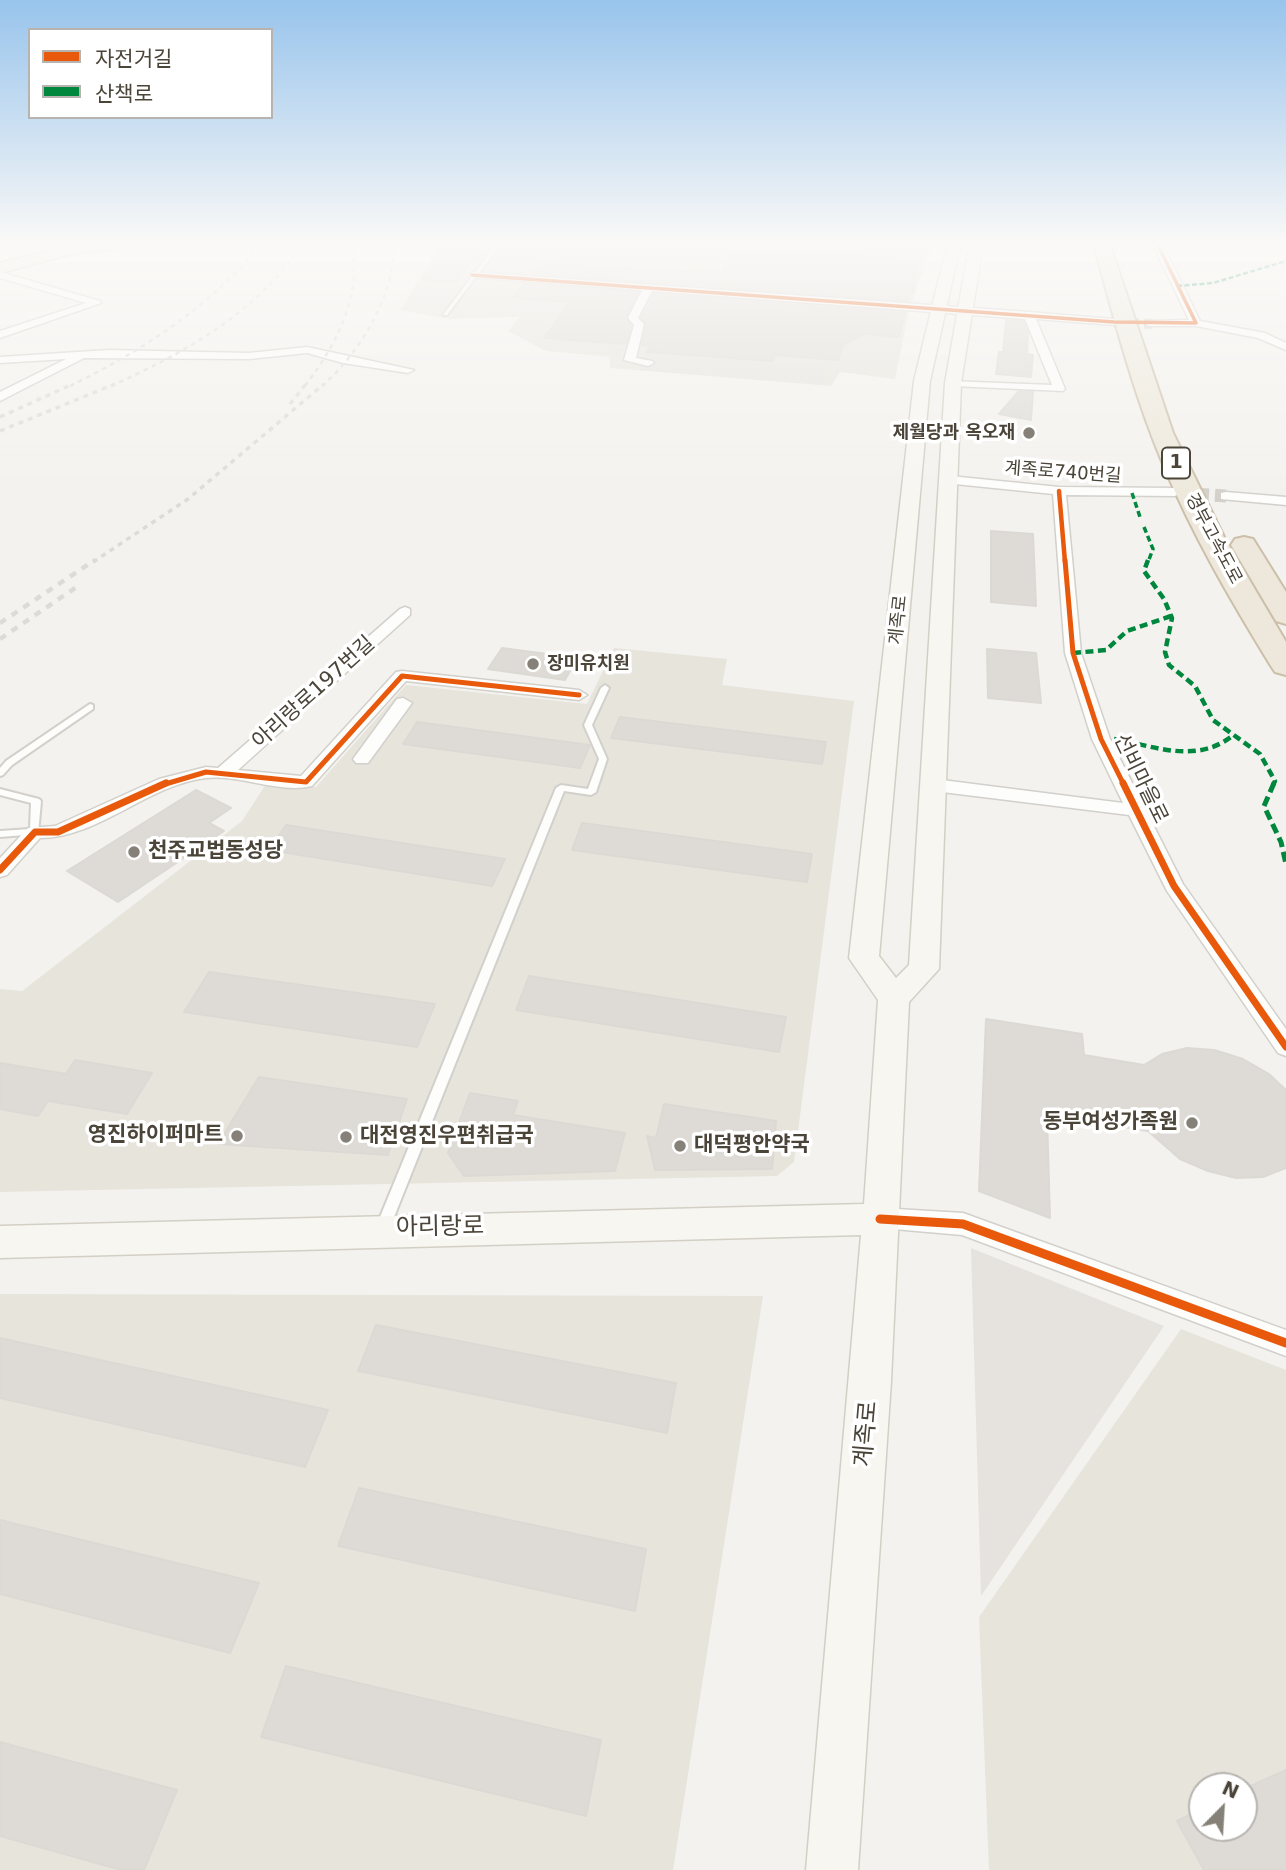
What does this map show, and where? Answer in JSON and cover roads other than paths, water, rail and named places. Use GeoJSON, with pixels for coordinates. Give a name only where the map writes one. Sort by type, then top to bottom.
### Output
{"type":"FeatureCollection","features":[{"type":"Feature","properties":{"kind":"highway","name":"경부고속도로"},"geometry":{"type":"LineString","coordinates":[[1129,332],[1147,393],[1187,492],[1249,608],[1286,666]]}},
{"type":"Feature","properties":{"kind":"highway","name":"경부고속도로"},"geometry":{"type":"LineString","coordinates":[[1224,504],[1286,615]]}},
{"type":"Feature","properties":{"kind":"main road","name":"계족로"},"geometry":{"type":"LineString","coordinates":[[832,1870],[871,1381],[894,998],[864,958],[922,381],[942,332]]}},
{"type":"Feature","properties":{"kind":"main road","name":"계족로"},"geometry":{"type":"LineString","coordinates":[[894,998],[924,969],[950,480],[952,332]]}},
{"type":"Feature","properties":{"kind":"main road","name":"아리랑로"},"geometry":{"type":"LineString","coordinates":[[0,1242],[880,1219]]}},
{"type":"Feature","properties":{"kind":"street"},"geometry":{"type":"LineString","coordinates":[[637,332],[630,360],[648,363]]}},
{"type":"Feature","properties":{"kind":"street"},"geometry":{"type":"LineString","coordinates":[[953,383],[1059,389],[1036,332]]}},
{"type":"Feature","properties":{"kind":"street"},"geometry":{"type":"LineString","coordinates":[[1154,334],[1161,332]]}},
{"type":"Feature","properties":{"kind":"street"},"geometry":{"type":"LineString","coordinates":[[1246,332],[1261,335],[1286,347]]}},
{"type":"Feature","properties":{"kind":"street"},"geometry":{"type":"LineString","coordinates":[[0,360],[84,354],[249,356],[307,350],[343,360],[408,370]]}},
{"type":"Feature","properties":{"kind":"street"},"geometry":{"type":"LineString","coordinates":[[0,397],[84,354]]}},
{"type":"Feature","properties":{"kind":"street","name":"계족로740번길"},"geometry":{"type":"LineString","coordinates":[[950,480],[1059,491],[1174,492]]}},
{"type":"Feature","properties":{"kind":"street","name":"선비마을로"},"geometry":{"type":"LineString","coordinates":[[1059,491],[1073,653],[1101,739],[1174,886],[1286,1047]]}},
{"type":"Feature","properties":{"kind":"street"},"geometry":{"type":"LineString","coordinates":[[1224,504],[1286,501]]}},
{"type":"Feature","properties":{"kind":"street","name":"아리랑로197번길"},"geometry":{"type":"LineString","coordinates":[[222,774],[405,612]]}},
{"type":"Feature","properties":{"kind":"street","name":"아리랑로197번길"},"geometry":{"type":"LineString","coordinates":[[35,832],[58,832],[166,783],[206,772],[306,782],[402,676],[579,695]]}},
{"type":"Feature","properties":{"kind":"street"},"geometry":{"type":"LineString","coordinates":[[362,759],[403,703]]}},
{"type":"Feature","properties":{"kind":"street"},"geometry":{"type":"LineString","coordinates":[[934,785],[1135,810]]}},
{"type":"Feature","properties":{"kind":"street"},"geometry":{"type":"LineString","coordinates":[[0,870],[35,832]]}},
{"type":"Feature","properties":{"kind":"street"},"geometry":{"type":"LineString","coordinates":[[880,1219],[963,1224],[1286,1343]]}},
{"type":"Feature","properties":{"kind":"lane"},"geometry":{"type":"LineString","coordinates":[[382,1230],[561,788],[591,792],[603,759],[589,725],[605,688]]}},
{"type":"Feature","properties":{"kind":"lane"},"geometry":{"type":"LineString","coordinates":[[0,773],[9,762],[90,707]]}},
{"type":"Feature","properties":{"kind":"lane"},"geometry":{"type":"LineString","coordinates":[[0,792],[36,801],[35,832],[0,834]]}},
{"type":"Feature","properties":{"kind":"tunnel"},"geometry":{"type":"LineString","coordinates":[[1177,493],[1226,496]]}},
{"type":"Feature","properties":{"kind":"railway"},"geometry":{"type":"LineString","coordinates":[[70,386],[123,358],[164,332]]}},
{"type":"Feature","properties":{"kind":"railway"},"geometry":{"type":"LineString","coordinates":[[111,386],[165,360],[212,332]]}},
{"type":"Feature","properties":{"kind":"railway"},"geometry":{"type":"LineString","coordinates":[[305,386],[338,332]]}},
{"type":"Feature","properties":{"kind":"railway"},"geometry":{"type":"LineString","coordinates":[[322,386],[336,373],[366,332]]}},
{"type":"Feature","properties":{"kind":"railway"},"geometry":{"type":"LineString","coordinates":[[0,417],[73,384]]}},
{"type":"Feature","properties":{"kind":"railway"},"geometry":{"type":"LineString","coordinates":[[0,431],[115,384]]}},
{"type":"Feature","properties":{"kind":"railway"},"geometry":{"type":"LineString","coordinates":[[290,404],[306,384]]}},
{"type":"Feature","properties":{"kind":"railway"},"geometry":{"type":"LineString","coordinates":[[93,562],[188,499],[324,384]]}},
{"type":"Feature","properties":{"kind":"railway"},"geometry":{"type":"LineString","coordinates":[[0,623],[95,560]]}},
{"type":"Feature","properties":{"kind":"railway"},"geometry":{"type":"LineString","coordinates":[[0,639],[78,586]]}},
{"type":"Feature","properties":{"kind":"place","name":"제월당과 옥오재"},"geometry":{"type":"Point","coordinates":[1029,433]}},
{"type":"Feature","properties":{"kind":"place","name":"장미유치원"},"geometry":{"type":"Point","coordinates":[533,664]}},
{"type":"Feature","properties":{"kind":"place","name":"천주교법동성당"},"geometry":{"type":"Point","coordinates":[134,852]}},
{"type":"Feature","properties":{"kind":"place","name":"동부여성가족원"},"geometry":{"type":"Point","coordinates":[1192,1123]}},
{"type":"Feature","properties":{"kind":"place","name":"영진하이퍼마트"},"geometry":{"type":"Point","coordinates":[237,1136]}},
{"type":"Feature","properties":{"kind":"place","name":"대전영진우편취급국"},"geometry":{"type":"Point","coordinates":[346,1137]}},
{"type":"Feature","properties":{"kind":"place","name":"대덕평안약국"},"geometry":{"type":"Point","coordinates":[680,1146]}}]}
